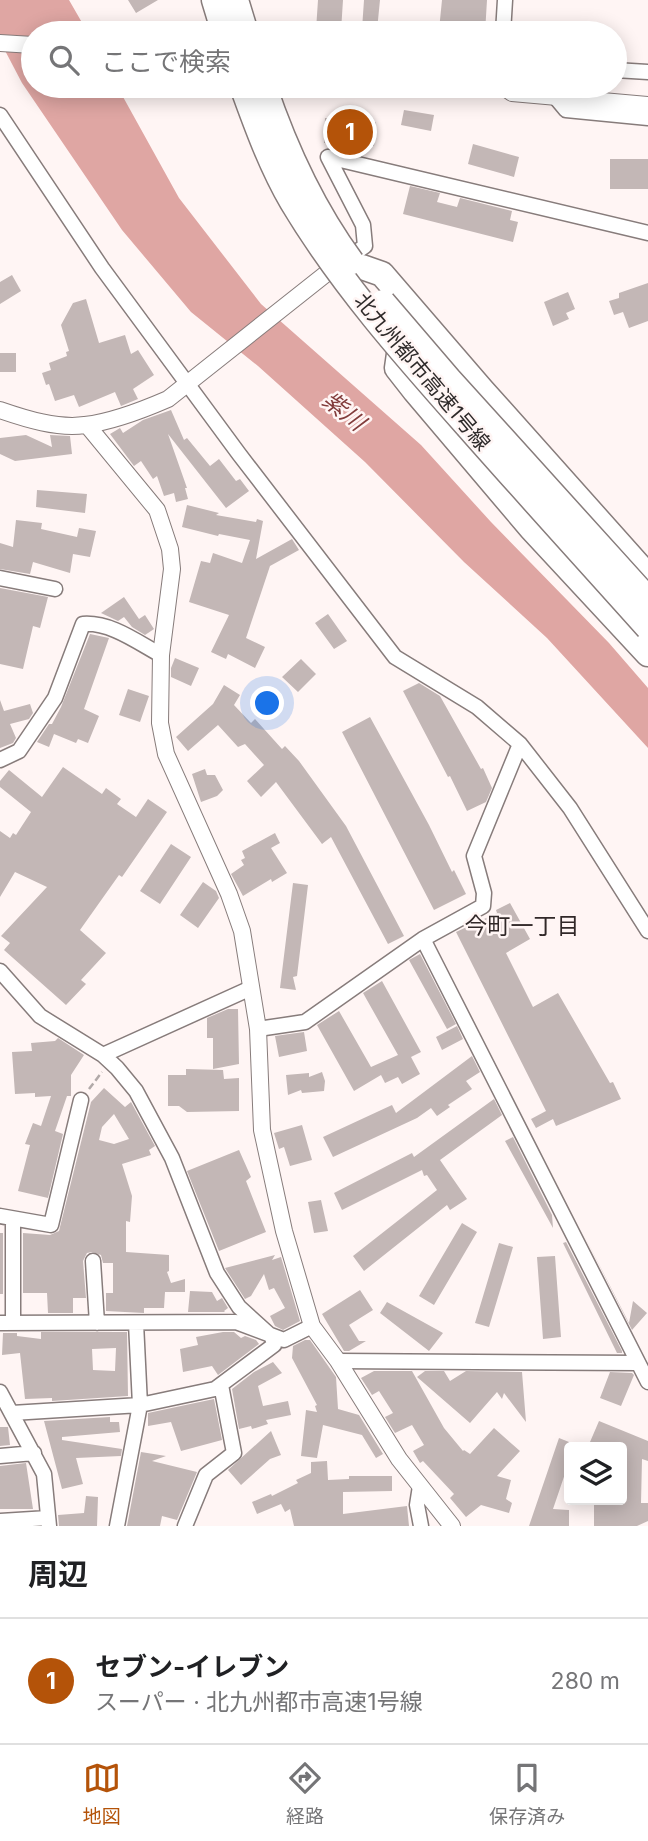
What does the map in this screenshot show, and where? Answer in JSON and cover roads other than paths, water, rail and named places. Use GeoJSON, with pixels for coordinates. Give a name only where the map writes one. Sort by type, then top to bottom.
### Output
{"type":"FeatureCollection","features":[{"type":"Feature","properties":{"kind":"highway"},"geometry":{"type":"LineString","coordinates":[[212,0],[219,21]]}},
{"type":"Feature","properties":{"kind":"highway"},"geometry":{"type":"LineString","coordinates":[[236,0],[242,21]]}},
{"type":"Feature","properties":{"kind":"highway"},"geometry":{"type":"LineString","coordinates":[[249,0],[255,21]]}},
{"type":"Feature","properties":{"kind":"highway","name":"北九州都市高速1号線"},"geometry":{"type":"LineString","coordinates":[[247,98],[269,156],[291,200],[322,249],[365,307],[414,366],[648,628]]}},
{"type":"Feature","properties":{"kind":"highway","name":"北九州都市高速1号線"},"geometry":{"type":"LineString","coordinates":[[269,98],[308,193],[336,239],[380,300],[648,600]]}},
{"type":"Feature","properties":{"kind":"highway"},"geometry":{"type":"LineString","coordinates":[[277,98],[313,193],[336,239]]}},
{"type":"Feature","properties":{"kind":"highway"},"geometry":{"type":"LineString","coordinates":[[362,267],[382,274],[648,576]]}},
{"type":"Feature","properties":{"kind":"highway"},"geometry":{"type":"LineString","coordinates":[[399,354],[397,368],[544,542],[648,654]]}},
{"type":"Feature","properties":{"kind":"street"},"geometry":{"type":"LineString","coordinates":[[504,21],[505,0]]}},
{"type":"Feature","properties":{"kind":"street"},"geometry":{"type":"LineString","coordinates":[[0,43],[21,44]]}},
{"type":"Feature","properties":{"kind":"street"},"geometry":{"type":"LineString","coordinates":[[627,71],[648,72]]}},
{"type":"Feature","properties":{"kind":"street"},"geometry":{"type":"LineString","coordinates":[[561,98],[566,110],[648,117]]}},
{"type":"Feature","properties":{"kind":"street"},"geometry":{"type":"LineString","coordinates":[[600,98],[648,105]]}},
{"type":"Feature","properties":{"kind":"street"},"geometry":{"type":"LineString","coordinates":[[0,116],[102,268],[395,657],[477,707],[520,744],[570,808],[648,931]]}},
{"type":"Feature","properties":{"kind":"street"},"geometry":{"type":"LineString","coordinates":[[0,410],[68,426],[87,425],[151,407],[168,399],[311,285],[365,246],[363,225],[328,157],[648,233]]}},
{"type":"Feature","properties":{"kind":"street"},"geometry":{"type":"LineString","coordinates":[[87,425],[157,510],[170,549],[172,569],[161,655],[160,723],[166,754],[229,894],[242,931],[258,1029],[262,1130],[284,1231],[312,1326],[399,1459],[452,1526]]}},
{"type":"Feature","properties":{"kind":"street"},"geometry":{"type":"LineString","coordinates":[[0,578],[55,589]]}},
{"type":"Feature","properties":{"kind":"street"},"geometry":{"type":"LineString","coordinates":[[0,760],[19,751],[55,698],[83,624],[97,623],[109,627],[161,655]]}},
{"type":"Feature","properties":{"kind":"street"},"geometry":{"type":"LineString","coordinates":[[258,1029],[305,1022],[423,939],[482,906],[484,893],[474,856],[520,744]]}},
{"type":"Feature","properties":{"kind":"street"},"geometry":{"type":"LineString","coordinates":[[423,939],[648,1382]]}},
{"type":"Feature","properties":{"kind":"street"},"geometry":{"type":"LineString","coordinates":[[0,971],[40,1016],[106,1058],[136,1091],[172,1158],[217,1273],[239,1307],[272,1337],[274,1345],[215,1389],[140,1405],[12,1413]]}},
{"type":"Feature","properties":{"kind":"street"},"geometry":{"type":"LineString","coordinates":[[106,1058],[251,988]]}},
{"type":"Feature","properties":{"kind":"street"},"geometry":{"type":"LineString","coordinates":[[81,1100],[51,1225],[7,1217],[6,1323],[236,1322],[284,1340],[312,1326]]}},
{"type":"Feature","properties":{"kind":"street"},"geometry":{"type":"LineString","coordinates":[[93,1261],[97,1323]]}},
{"type":"Feature","properties":{"kind":"street"},"geometry":{"type":"LineString","coordinates":[[117,1526],[140,1405],[136,1323]]}},
{"type":"Feature","properties":{"kind":"street"},"geometry":{"type":"LineString","coordinates":[[338,1362],[638,1363]]}},
{"type":"Feature","properties":{"kind":"street"},"geometry":{"type":"LineString","coordinates":[[185,1526],[206,1475],[234,1453],[221,1385]]}},
{"type":"Feature","properties":{"kind":"street"},"geometry":{"type":"LineString","coordinates":[[0,1392],[44,1474],[49,1522],[0,1521]]}},
{"type":"Feature","properties":{"kind":"street"},"geometry":{"type":"LineString","coordinates":[[0,1456],[34,1453]]}},
{"type":"Feature","properties":{"kind":"street"},"geometry":{"type":"LineString","coordinates":[[420,1486],[417,1505],[421,1526]]}},
{"type":"Feature","properties":{"kind":"water"},"geometry":{"type":"Polygon","coordinates":[[[0,0],[69,0],[81,21],[21,21],[21,81],[0,41],[0,0]]]}},
{"type":"Feature","properties":{"kind":"water","name":"紫川"},"geometry":{"type":"Polygon","coordinates":[[[32,98],[124,98],[179,198],[261,304],[421,445],[491,522],[609,643],[648,688],[648,748],[547,638],[464,562],[365,462],[258,366],[191,312],[122,230],[32,98]]]}},
{"type":"Feature","properties":{"kind":"place","name":"セブン-イレブン"},"geometry":{"type":"Point","coordinates":[350,132]}},
{"type":"Feature","properties":{"kind":"district","name":"今町一丁目"},"geometry":{"type":"Point","coordinates":[522,926]}}]}
